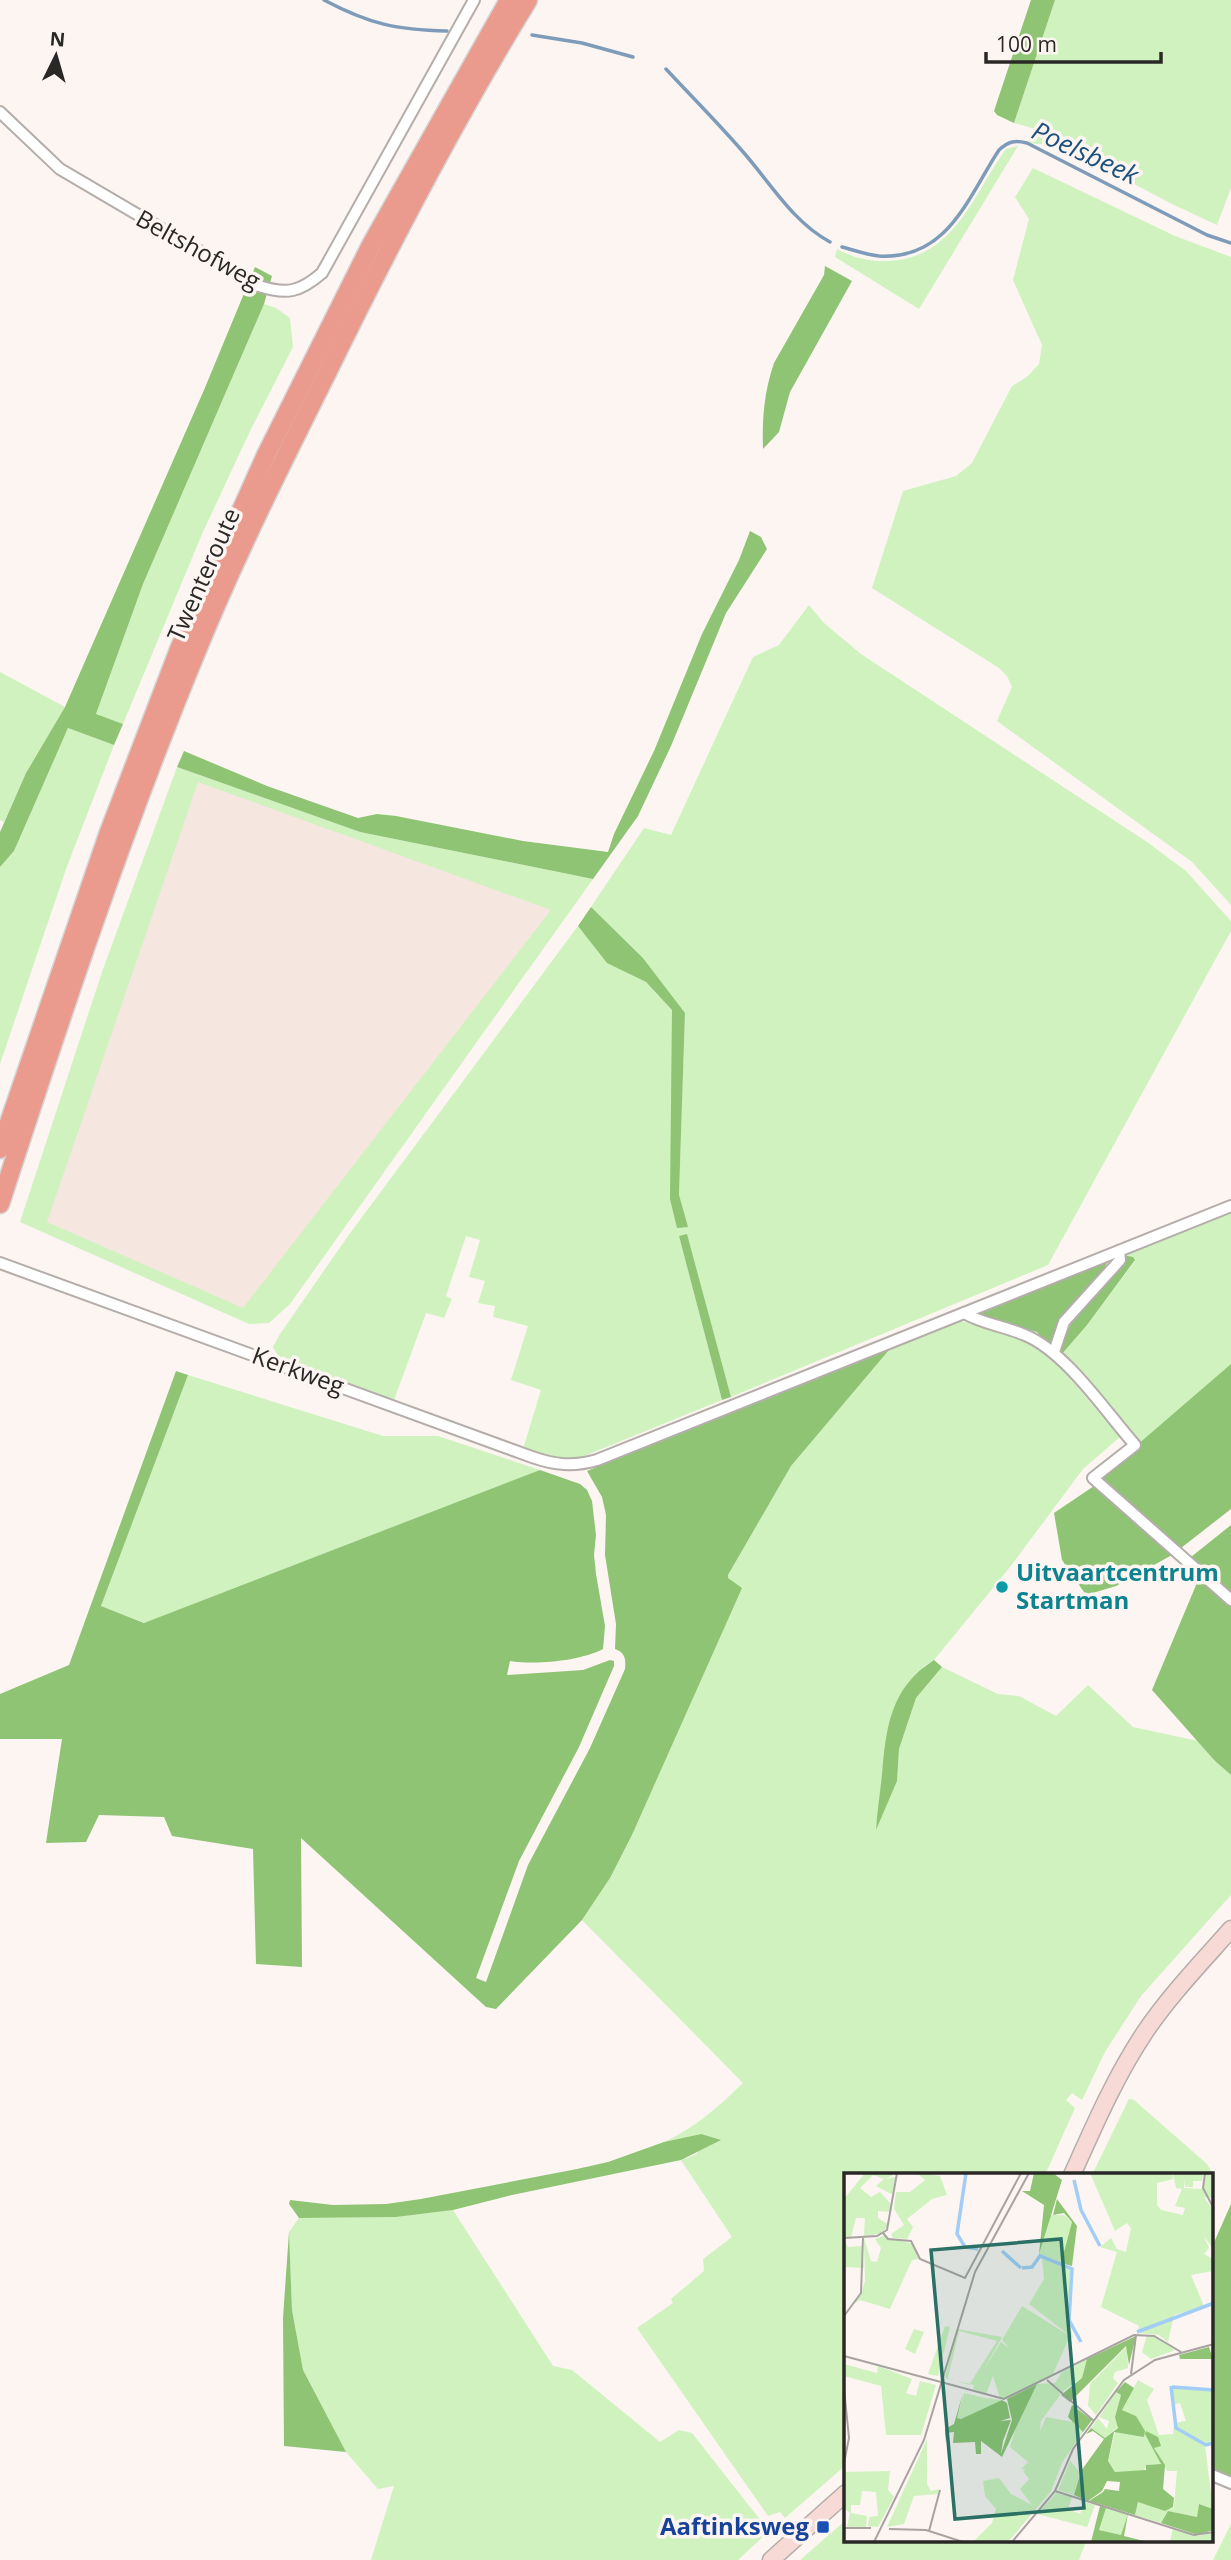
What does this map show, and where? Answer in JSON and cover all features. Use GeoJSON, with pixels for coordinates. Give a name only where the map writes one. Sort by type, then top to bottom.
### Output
{"type":"FeatureCollection","features":[{"type":"Feature","properties":{"kind":"highway","name":"Twenteroute"},"geometry":{"type":"LineString","coordinates":[[0,1149],[109,832],[180,647],[266,455],[371,245],[509,0]]}},
{"type":"Feature","properties":{"kind":"highway","name":"Twenteroute"},"geometry":{"type":"LineString","coordinates":[[0,1204],[123,838],[196,652],[275,476],[393,240],[528,0]]}},
{"type":"Feature","properties":{"kind":"main road"},"geometry":{"type":"LineString","coordinates":[[1073,2173],[1112,2087],[1145,2032],[1175,1992],[1231,1930]]}},
{"type":"Feature","properties":{"kind":"main road"},"geometry":{"type":"LineString","coordinates":[[771,2560],[844,2495]]}},
{"type":"Feature","properties":{"kind":"street","name":"Beltshofweg"},"geometry":{"type":"LineString","coordinates":[[0,112],[60,169],[101,195],[259,286],[274,291],[295,290],[307,285],[321,273],[474,0]]}},
{"type":"Feature","properties":{"kind":"street","name":"Kerkweg"},"geometry":{"type":"LineString","coordinates":[[3,1264],[540,1460],[572,1466],[597,1460],[1231,1206]]}},
{"type":"Feature","properties":{"kind":"street"},"geometry":{"type":"LineString","coordinates":[[1054,1352],[1064,1322],[1120,1260],[1119,1251]]}},
{"type":"Feature","properties":{"kind":"street"},"geometry":{"type":"LineString","coordinates":[[964,1313],[975,1320],[1025,1335],[1054,1352],[1135,1445],[1093,1478],[1231,1600]]}},
{"type":"Feature","properties":{"kind":"street"},"geometry":{"type":"LineString","coordinates":[[1214,2476],[1231,2483]]}},
{"type":"Feature","properties":{"kind":"shaded area"},"geometry":{"type":"Polygon","coordinates":[[[198,781],[552,910],[243,1309],[46,1222],[198,781]]]}},
{"type":"Feature","properties":{"kind":"green space"},"geometry":{"type":"Polygon","coordinates":[[[1031,0],[1055,0],[1014,123],[994,111],[1031,0]]]}},
{"type":"Feature","properties":{"kind":"green space"},"geometry":{"type":"Polygon","coordinates":[[[1055,0],[1231,0],[1231,188],[1217,225],[1062,146],[1027,143],[1039,130],[1014,123],[1055,0]]]}},
{"type":"Feature","properties":{"kind":"green space"},"geometry":{"type":"Polygon","coordinates":[[[1018,146],[919,309],[835,257],[837,249],[862,259],[889,261],[911,257],[930,249],[960,221],[1006,149],[1018,146]]]}},
{"type":"Feature","properties":{"kind":"green space"},"geometry":{"type":"Polygon","coordinates":[[[1033,168],[1175,236],[1231,257],[1231,905],[1192,862],[997,721],[1012,687],[999,668],[872,588],[903,491],[956,476],[972,463],[1012,386],[1027,377],[1039,364],[1042,345],[1013,280],[1029,219],[1015,197],[1033,168]]]}},
{"type":"Feature","properties":{"kind":"green space"},"geometry":{"type":"Polygon","coordinates":[[[825,266],[852,281],[790,392],[779,432],[763,449],[764,406],[774,363],[824,275],[825,266]]]}},
{"type":"Feature","properties":{"kind":"green space"},"geometry":{"type":"Polygon","coordinates":[[[255,267],[272,276],[264,304],[143,584],[96,714],[123,724],[114,745],[68,728],[14,851],[0,867],[0,832],[26,773],[65,707],[255,267]]]}},
{"type":"Feature","properties":{"kind":"green space"},"geometry":{"type":"Polygon","coordinates":[[[264,304],[276,308],[290,318],[293,347],[202,534],[123,724],[96,714],[143,584],[264,304]]]}},
{"type":"Feature","properties":{"kind":"green space"},"geometry":{"type":"Polygon","coordinates":[[[750,531],[761,537],[767,549],[726,613],[671,746],[638,816],[593,879],[360,832],[177,767],[184,751],[267,786],[358,818],[377,814],[396,816],[523,841],[608,852],[654,751],[702,634],[739,560],[750,531]]]}},
{"type":"Feature","properties":{"kind":"green space"},"geometry":{"type":"Polygon","coordinates":[[[809,605],[824,623],[861,654],[1147,842],[1186,871],[1231,921],[1231,931],[1048,1265],[731,1397],[687,1235],[679,1236],[722,1400],[567,1463],[523,1449],[541,1390],[511,1380],[528,1326],[493,1317],[495,1306],[478,1303],[485,1281],[469,1277],[480,1240],[466,1236],[446,1296],[452,1299],[444,1318],[426,1313],[394,1400],[278,1356],[273,1347],[280,1334],[348,1236],[578,926],[607,962],[646,982],[672,1010],[679,1195],[685,1013],[643,958],[591,907],[644,828],[671,835],[753,657],[779,645],[809,605]]]}},
{"type":"Feature","properties":{"kind":"green space"},"geometry":{"type":"Polygon","coordinates":[[[0,672],[65,707],[26,773],[4,822],[0,820],[0,672]]]}},
{"type":"Feature","properties":{"kind":"green space"},"geometry":{"type":"Polygon","coordinates":[[[68,728],[114,745],[66,869],[0,1064],[0,867],[14,851],[68,728]]]}},
{"type":"Feature","properties":{"kind":"green space"},"geometry":{"type":"Polygon","coordinates":[[[177,767],[360,832],[593,879],[290,1304],[269,1323],[249,1324],[20,1222],[102,972],[177,767]],[[198,782],[47,1222],[243,1308],[551,910],[198,782]]]}},
{"type":"Feature","properties":{"kind":"green space"},"geometry":{"type":"Polygon","coordinates":[[[591,907],[643,958],[685,1013],[679,1195],[688,1227],[677,1228],[670,1199],[672,1010],[646,982],[607,963],[578,926],[591,907]]]}},
{"type":"Feature","properties":{"kind":"green space"},"geometry":{"type":"Polygon","coordinates":[[[1231,1213],[1231,1364],[1139,1445],[1061,1355],[1135,1261],[1122,1255],[1231,1213]]]}},
{"type":"Feature","properties":{"kind":"green space"},"geometry":{"type":"Polygon","coordinates":[[[687,1234],[731,1397],[722,1400],[679,1236],[687,1234]]]}},
{"type":"Feature","properties":{"kind":"green space"},"geometry":{"type":"Polygon","coordinates":[[[1122,1255],[1135,1260],[1061,1355],[1063,1342],[1073,1321],[1105,1286],[1122,1255]]]}},
{"type":"Feature","properties":{"kind":"green space"},"geometry":{"type":"Polygon","coordinates":[[[1107,1262],[1064,1315],[1050,1347],[1037,1332],[977,1315],[1107,1262]]]}},
{"type":"Feature","properties":{"kind":"green space"},"geometry":{"type":"Polygon","coordinates":[[[961,1321],[1024,1339],[1048,1353],[1120,1437],[1083,1469],[1010,1567],[934,1660],[924,1666],[882,1779],[876,1828],[897,1781],[899,1749],[916,1698],[942,1667],[998,1694],[1019,1696],[1056,1716],[1088,1685],[1133,1727],[1198,1741],[1231,1775],[1231,1895],[1141,1996],[1105,2052],[1082,2100],[1072,2093],[1066,2100],[1075,2108],[1046,2173],[844,2173],[844,2467],[785,2518],[780,2512],[768,2516],[637,2328],[673,2303],[671,2299],[704,2271],[703,2259],[732,2237],[681,2160],[697,2154],[701,2134],[664,2142],[706,2116],[743,2083],[582,1920],[610,1878],[632,1835],[741,1589],[728,1575],[791,1466],[889,1350],[961,1321]]]}},
{"type":"Feature","properties":{"kind":"green space"},"geometry":{"type":"Polygon","coordinates":[[[889,1350],[791,1466],[728,1575],[728,1578],[742,1588],[632,1835],[610,1878],[582,1920],[496,2009],[486,2007],[301,1838],[302,1967],[256,1964],[253,1849],[172,1836],[164,1817],[99,1815],[86,1842],[46,1843],[62,1739],[0,1739],[0,1694],[69,1665],[176,1371],[188,1375],[101,1606],[144,1623],[540,1470],[580,1484],[587,1490],[592,1501],[596,1535],[594,1555],[605,1626],[603,1649],[558,1661],[510,1661],[507,1675],[583,1670],[610,1660],[614,1661],[614,1666],[579,1747],[519,1861],[476,1978],[486,1982],[528,1865],[590,1748],[625,1669],[624,1656],[615,1649],[616,1624],[605,1555],[606,1515],[602,1497],[587,1471],[889,1350]]]}},
{"type":"Feature","properties":{"kind":"green space"},"geometry":{"type":"Polygon","coordinates":[[[1231,1364],[1231,1509],[1181,1548],[1100,1477],[1231,1364]]]}},
{"type":"Feature","properties":{"kind":"green space"},"geometry":{"type":"Polygon","coordinates":[[[188,1375],[383,1436],[438,1436],[540,1470],[145,1623],[101,1606],[188,1375]]]}},
{"type":"Feature","properties":{"kind":"green space"},"geometry":{"type":"Polygon","coordinates":[[[1094,1486],[1172,1555],[1116,1586],[1086,1595],[1062,1560],[1054,1513],[1094,1486]]]}},
{"type":"Feature","properties":{"kind":"green space"},"geometry":{"type":"Polygon","coordinates":[[[1231,1525],[1231,1592],[1191,1557],[1231,1525]]]}},
{"type":"Feature","properties":{"kind":"green space"},"geometry":{"type":"Polygon","coordinates":[[[1199,1578],[1231,1605],[1231,1775],[1215,1761],[1152,1690],[1199,1578]]]}},
{"type":"Feature","properties":{"kind":"green space"},"geometry":{"type":"Polygon","coordinates":[[[934,1660],[942,1667],[916,1698],[899,1749],[897,1781],[876,1830],[886,1741],[893,1710],[908,1683],[934,1660]]]}},
{"type":"Feature","properties":{"kind":"green space"},"geometry":{"type":"Polygon","coordinates":[[[1129,2099],[1134,2100],[1207,2164],[1212,2173],[1093,2173],[1129,2099]]]}},
{"type":"Feature","properties":{"kind":"green space"},"geometry":{"type":"Polygon","coordinates":[[[701,2134],[721,2140],[681,2160],[453,2210],[396,2217],[299,2218],[289,2204],[290,2200],[333,2205],[386,2204],[421,2199],[608,2162],[664,2142],[701,2134]]]}},
{"type":"Feature","properties":{"kind":"green space"},"geometry":{"type":"Polygon","coordinates":[[[1231,2204],[1231,2477],[1214,2470],[1214,2242],[1231,2204]]]}},
{"type":"Feature","properties":{"kind":"green space"},"geometry":{"type":"Polygon","coordinates":[[[453,2210],[553,2366],[572,2370],[660,2442],[679,2430],[692,2433],[769,2531],[738,2560],[371,2560],[394,2486],[378,2489],[346,2452],[303,2370],[292,2310],[289,2232],[299,2218],[396,2217],[453,2210]]]}},
{"type":"Feature","properties":{"kind":"green space"},"geometry":{"type":"Polygon","coordinates":[[[289,2232],[292,2310],[303,2370],[346,2452],[284,2446],[283,2318],[289,2232]]]}},
{"type":"Feature","properties":{"kind":"green space"},"geometry":{"type":"Polygon","coordinates":[[[844,2522],[844,2542],[1086,2542],[1079,2560],[800,2560],[844,2522]]]}},
{"type":"Feature","properties":{"kind":"green space"},"geometry":{"type":"Polygon","coordinates":[[[1231,2524],[1231,2560],[1213,2560],[1231,2524]]]}},
{"type":"Feature","properties":{"kind":"waterway","name":"Poelsbeek"},"geometry":{"type":"LineString","coordinates":[[324,0],[355,15],[384,24],[447,31]]}},
{"type":"Feature","properties":{"kind":"waterway","name":"Poelsbeek"},"geometry":{"type":"LineString","coordinates":[[532,35],[582,43],[633,57]]}},
{"type":"Feature","properties":{"kind":"waterway","name":"Poelsbeek"},"geometry":{"type":"LineString","coordinates":[[666,69],[735,142],[783,202],[805,224],[830,242]]}},
{"type":"Feature","properties":{"kind":"waterway","name":"Poelsbeek"},"geometry":{"type":"LineString","coordinates":[[842,247],[879,256],[903,255],[922,248],[939,237],[953,222],[999,150],[1016,142],[1027,143],[1207,235],[1231,243]]}},
{"type":"Feature","properties":{"kind":"place","name":"Uitvaartcentrum Startman"},"geometry":{"type":"Point","coordinates":[1002,1587]}},
{"type":"Feature","properties":{"kind":"place","name":"Aaftinksweg"},"geometry":{"type":"Point","coordinates":[823,2527]}}]}
